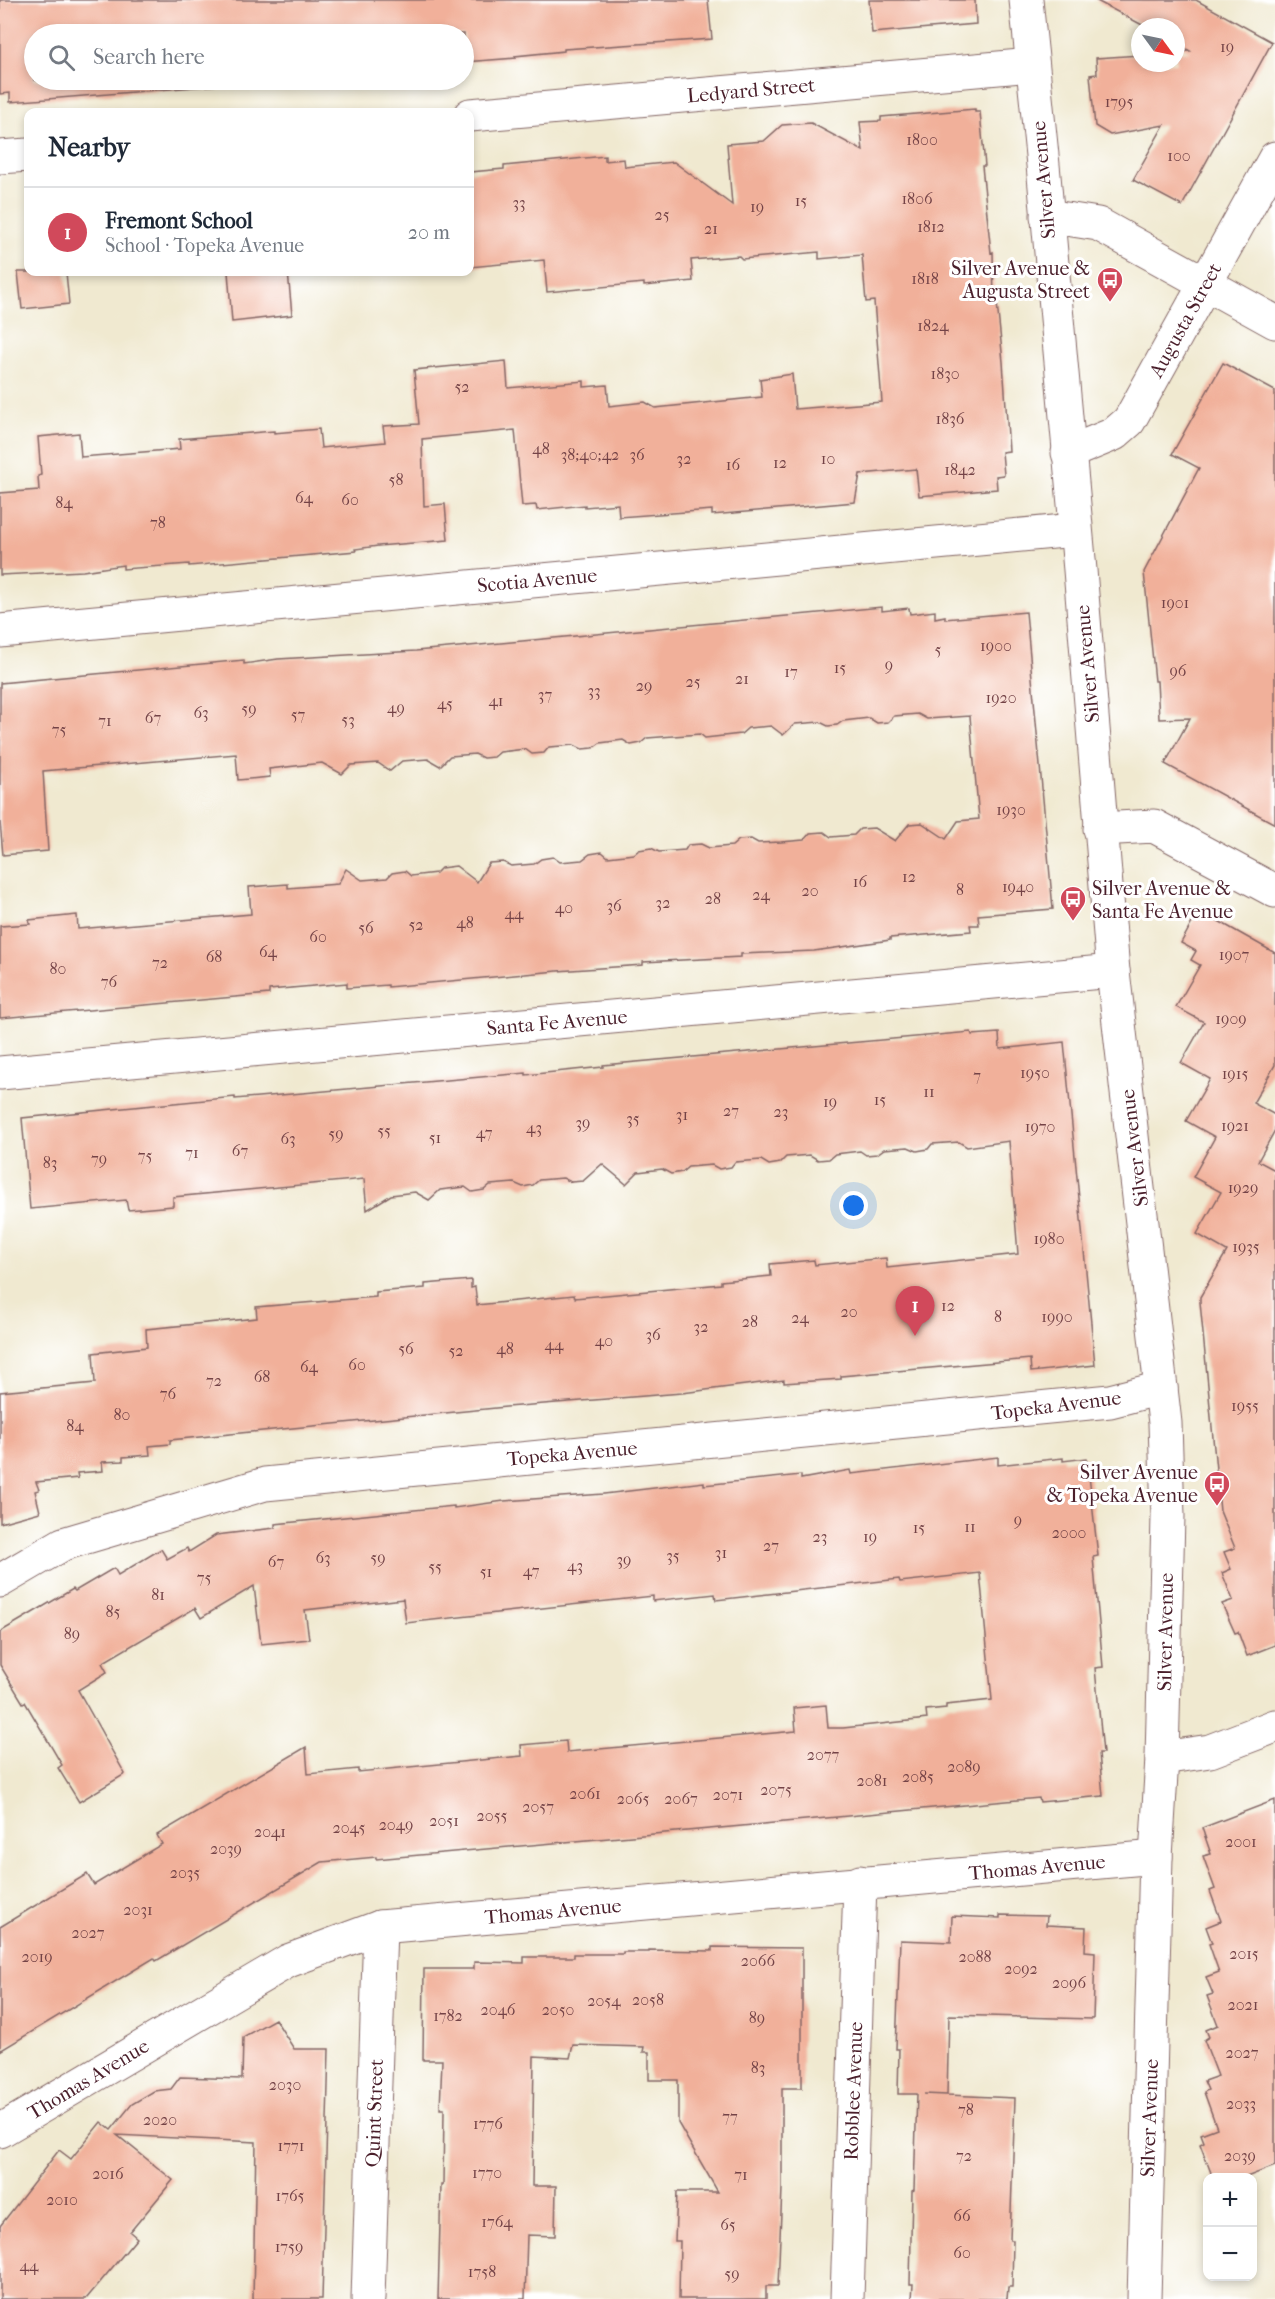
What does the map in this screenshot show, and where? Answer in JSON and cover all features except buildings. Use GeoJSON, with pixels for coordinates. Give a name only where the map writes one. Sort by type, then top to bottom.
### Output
{"type":"FeatureCollection","features":[{"type":"Feature","properties":{"kind":"street","name":"Silver Avenue"},"geometry":{"type":"LineString","coordinates":[[1026,0],[1113,971],[1165,1423],[1168,1516],[1144,2299]]}},
{"type":"Feature","properties":{"kind":"street","name":"Ledyard Street"},"geometry":{"type":"LineString","coordinates":[[474,115],[1032,65]]}},
{"type":"Feature","properties":{"kind":"street"},"geometry":{"type":"LineString","coordinates":[[0,157],[24,154]]}},
{"type":"Feature","properties":{"kind":"street","name":"Augusta Street"},"geometry":{"type":"LineString","coordinates":[[1068,453],[1114,434],[1129,421],[1275,158]]}},
{"type":"Feature","properties":{"kind":"street"},"geometry":{"type":"LineString","coordinates":[[1047,216],[1098,224],[1275,322]]}},
{"type":"Feature","properties":{"kind":"street","name":"Scotia Avenue"},"geometry":{"type":"LineString","coordinates":[[0,631],[1075,530]]}},
{"type":"Feature","properties":{"kind":"street"},"geometry":{"type":"LineString","coordinates":[[1100,830],[1154,826],[1275,891]]}},
{"type":"Feature","properties":{"kind":"street","name":"Santa Fe Avenue"},"geometry":{"type":"LineString","coordinates":[[0,1073],[1113,971]]}},
{"type":"Feature","properties":{"kind":"street","name":"Topeka Avenue"},"geometry":{"type":"LineString","coordinates":[[0,1581],[63,1544],[265,1484],[1110,1401],[1161,1388]]}},
{"type":"Feature","properties":{"kind":"street"},"geometry":{"type":"LineString","coordinates":[[1162,1758],[1210,1751],[1275,1726]]}},
{"type":"Feature","properties":{"kind":"street","name":"Thomas Avenue"},"geometry":{"type":"LineString","coordinates":[[0,2131],[288,1961],[380,1927],[1156,1857]]}},
{"type":"Feature","properties":{"kind":"street","name":"Robblee Avenue"},"geometry":{"type":"LineString","coordinates":[[846,2299],[860,1882]]}},
{"type":"Feature","properties":{"kind":"street","name":"Quint Street"},"geometry":{"type":"LineString","coordinates":[[368,2299],[380,1927]]}},
{"type":"Feature","properties":{"kind":"place","name":"Silver Avenue & Augusta Street"},"geometry":{"type":"Point","coordinates":[1110,303]}},
{"type":"Feature","properties":{"kind":"place","name":"Silver Avenue & Santa Fe Avenue"},"geometry":{"type":"Point","coordinates":[1073,922]}},
{"type":"Feature","properties":{"kind":"place","name":"Fremont School"},"geometry":{"type":"Point","coordinates":[915,1336]}},
{"type":"Feature","properties":{"kind":"place","name":"Silver Avenue & Topeka Avenue"},"geometry":{"type":"Point","coordinates":[1217,1507]}}]}
